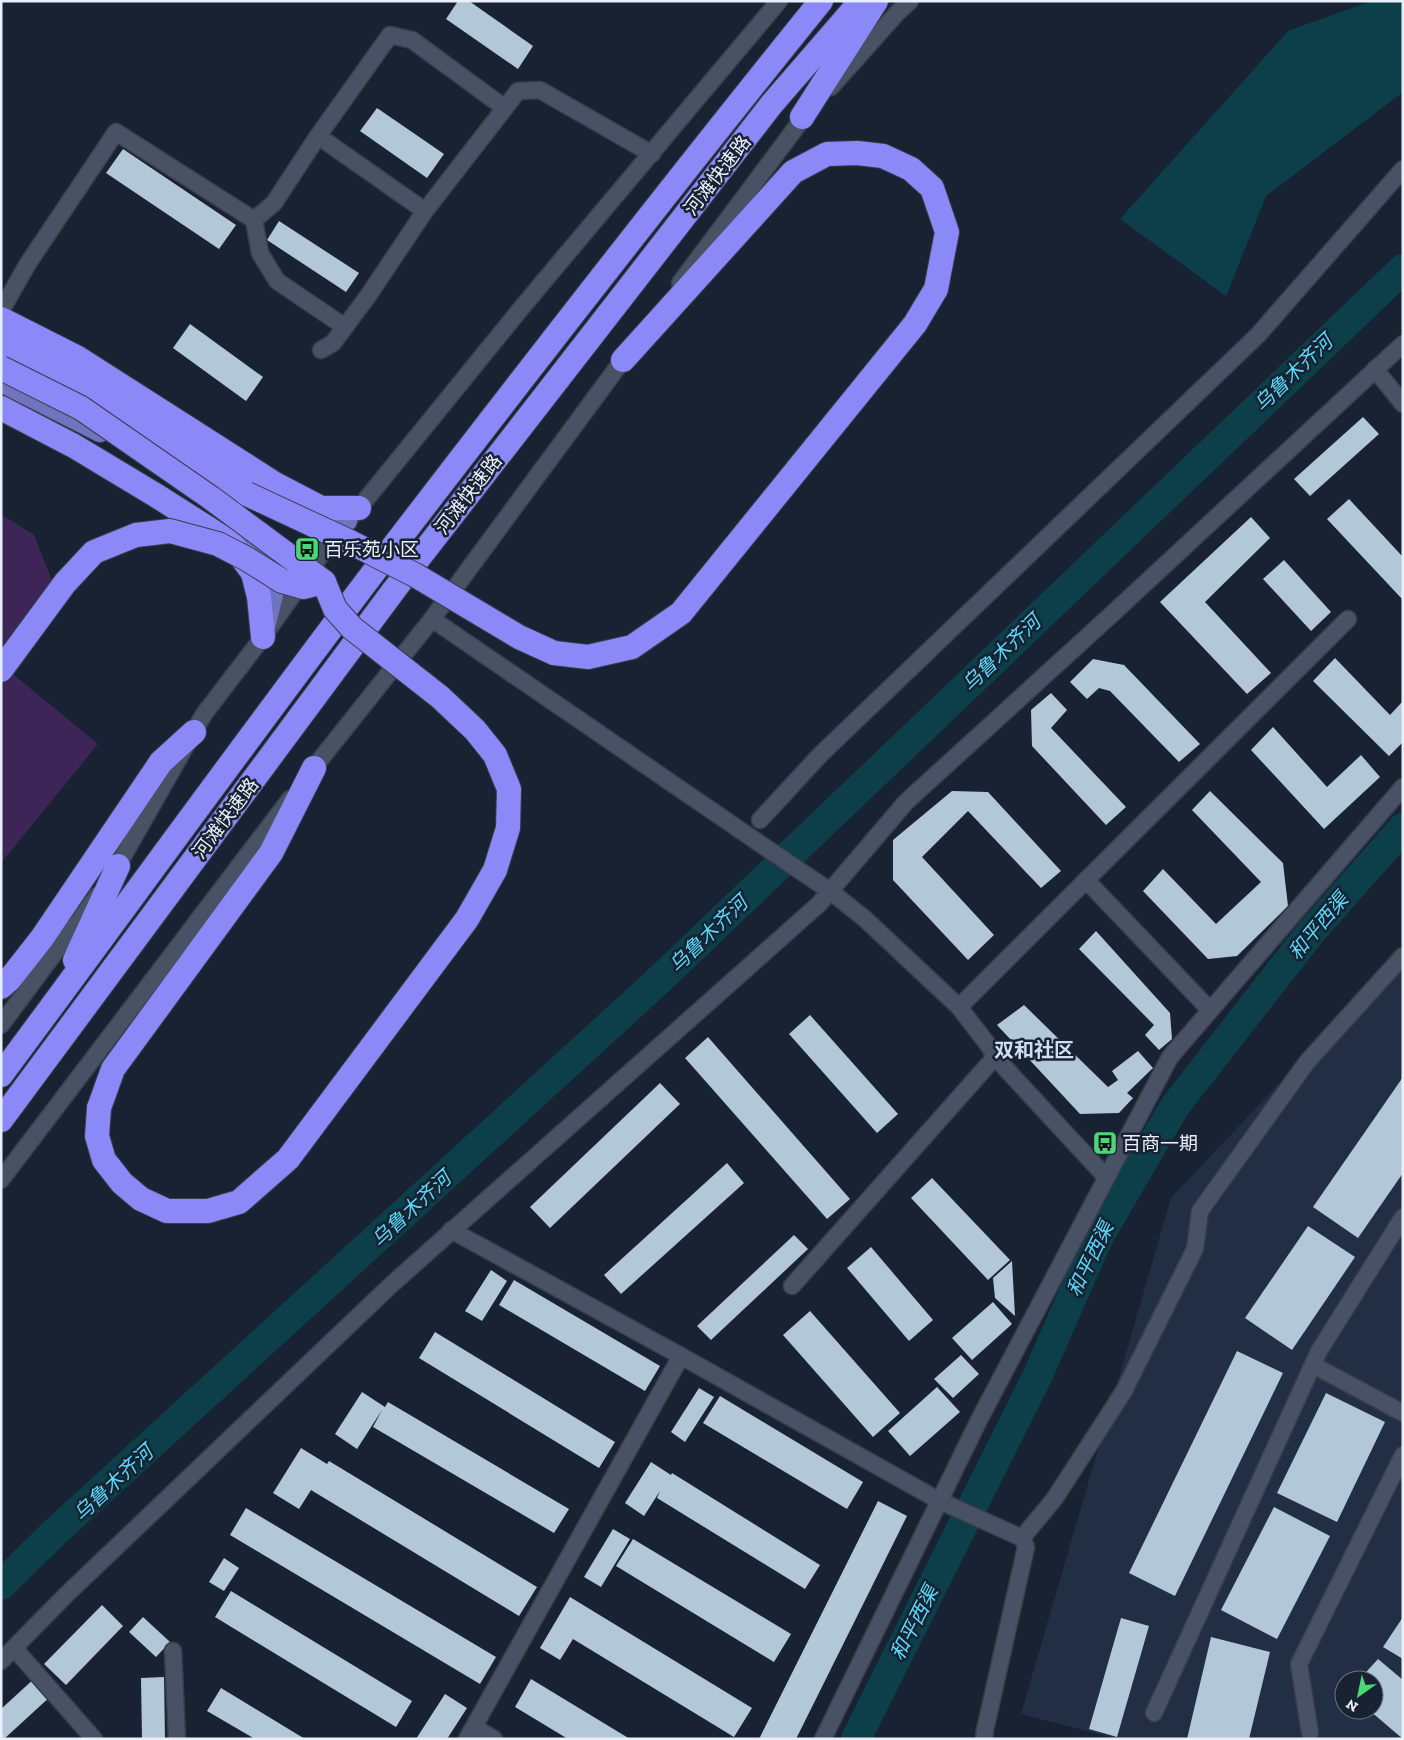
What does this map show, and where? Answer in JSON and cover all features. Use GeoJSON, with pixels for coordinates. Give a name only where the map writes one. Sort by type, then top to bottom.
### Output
{"type":"FeatureCollection","features":[{"type":"Feature","properties":{"kind":"highway","name":"河滩快速路"},"geometry":{"type":"LineString","coordinates":[[1,1076],[372,574],[611,266],[821,1]]}},
{"type":"Feature","properties":{"kind":"highway","name":"河滩快速路"},"geometry":{"type":"LineString","coordinates":[[1,1120],[394,590],[765,112],[861,1]]}},
{"type":"Feature","properties":{"kind":"highway"},"geometry":{"type":"LineString","coordinates":[[802,117],[876,1]]}},
{"type":"Feature","properties":{"kind":"highway"},"geometry":{"type":"LineString","coordinates":[[1,344],[30,355],[132,414],[247,494],[415,575],[519,638],[554,654],[588,657],[632,647],[681,613],[915,324],[936,289],[947,232],[932,188],[910,170],[883,156],[857,153],[827,154],[793,172],[623,360]]}},
{"type":"Feature","properties":{"kind":"highway"},"geometry":{"type":"LineString","coordinates":[[1,319],[78,358],[275,484],[321,508],[353,515]]}},
{"type":"Feature","properties":{"kind":"highway"},"geometry":{"type":"LineString","coordinates":[[1,368],[81,408],[211,498],[324,582],[335,609],[352,628],[440,697],[475,730],[495,755],[509,789],[508,828],[495,870],[467,919],[288,1159],[239,1202],[208,1211],[167,1211],[141,1199],[122,1183],[104,1160],[97,1136],[99,1108],[113,1069],[271,853],[314,768]]}},
{"type":"Feature","properties":{"kind":"highway"},"geometry":{"type":"LineString","coordinates":[[1,408],[74,446],[231,543],[253,574],[259,597],[263,637]]}},
{"type":"Feature","properties":{"kind":"highway"},"geometry":{"type":"LineString","coordinates":[[1,670],[65,582],[94,552],[136,535],[170,531],[218,544],[247,559],[282,581],[303,587],[324,582]]}},
{"type":"Feature","properties":{"kind":"highway"},"geometry":{"type":"LineString","coordinates":[[1,987],[9,980],[42,938],[161,762],[194,732]]}},
{"type":"Feature","properties":{"kind":"highway"},"geometry":{"type":"LineString","coordinates":[[58,998],[118,866]]}},
{"type":"Feature","properties":{"kind":"main road"},"geometry":{"type":"LineString","coordinates":[[1,334],[104,386],[160,421],[264,494],[316,519],[353,515]]}},
{"type":"Feature","properties":{"kind":"main road"},"geometry":{"type":"LineString","coordinates":[[1,382],[90,426],[234,521],[256,546],[267,565],[273,595],[263,637]]}},
{"type":"Feature","properties":{"kind":"street"},"geometry":{"type":"LineString","coordinates":[[1,1025],[118,866],[204,714],[263,637],[338,531],[523,306],[779,1]]}},
{"type":"Feature","properties":{"kind":"street"},"geometry":{"type":"LineString","coordinates":[[1,1180],[314,768],[432,619],[802,117],[910,1]]}},
{"type":"Feature","properties":{"kind":"street"},"geometry":{"type":"LineString","coordinates":[[254,220],[274,203],[318,136],[390,35],[412,40],[505,108]]}},
{"type":"Feature","properties":{"kind":"street"},"geometry":{"type":"LineString","coordinates":[[322,350],[333,343],[368,296],[425,211],[518,91],[540,90],[652,154]]}},
{"type":"Feature","properties":{"kind":"street"},"geometry":{"type":"LineString","coordinates":[[1,311],[27,265],[94,162],[116,132],[254,220],[260,252],[276,281],[345,327]]}},
{"type":"Feature","properties":{"kind":"street"},"geometry":{"type":"LineString","coordinates":[[318,136],[425,211]]}},
{"type":"Feature","properties":{"kind":"street"},"geometry":{"type":"LineString","coordinates":[[760,820],[820,755],[1258,335],[1403,169]]}},
{"type":"Feature","properties":{"kind":"street"},"geometry":{"type":"LineString","coordinates":[[1,1661],[67,1594],[390,1285],[812,910],[830,892],[906,802],[1403,344]]}},
{"type":"Feature","properties":{"kind":"street"},"geometry":{"type":"LineString","coordinates":[[1375,369],[1403,404]]}},
{"type":"Feature","properties":{"kind":"street"},"geometry":{"type":"LineString","coordinates":[[432,619],[760,843],[864,918],[959,1008],[989,1046],[995,1057],[1106,1177]]}},
{"type":"Feature","properties":{"kind":"street"},"geometry":{"type":"LineString","coordinates":[[959,1008],[1348,619]]}},
{"type":"Feature","properties":{"kind":"street"},"geometry":{"type":"LineString","coordinates":[[822,1739],[979,1420],[1170,1057],[1403,787]]}},
{"type":"Feature","properties":{"kind":"street"},"geometry":{"type":"LineString","coordinates":[[1086,880],[1210,1010]]}},
{"type":"Feature","properties":{"kind":"street"},"geometry":{"type":"LineString","coordinates":[[1016,1535],[1056,1498],[1124,1391],[1195,1249],[1200,1211],[1307,1062],[1403,956]]}},
{"type":"Feature","properties":{"kind":"street"},"geometry":{"type":"LineString","coordinates":[[792,1286],[995,1057]]}},
{"type":"Feature","properties":{"kind":"street"},"geometry":{"type":"LineString","coordinates":[[1154,1713],[1319,1351],[1403,1217]]}},
{"type":"Feature","properties":{"kind":"street"},"geometry":{"type":"LineString","coordinates":[[451,1230],[681,1356],[939,1501],[1016,1535],[1026,1547],[984,1739]]}},
{"type":"Feature","properties":{"kind":"street"},"geometry":{"type":"LineString","coordinates":[[494,1739],[470,1733],[681,1356]]}},
{"type":"Feature","properties":{"kind":"street"},"geometry":{"type":"LineString","coordinates":[[1313,1365],[1403,1413]]}},
{"type":"Feature","properties":{"kind":"street"},"geometry":{"type":"LineString","coordinates":[[1310,1733],[1299,1664],[1403,1455]]}},
{"type":"Feature","properties":{"kind":"street"},"geometry":{"type":"LineString","coordinates":[[14,1648],[94,1739]]}},
{"type":"Feature","properties":{"kind":"street"},"geometry":{"type":"LineString","coordinates":[[173,1651],[177,1739]]}},
{"type":"Feature","properties":{"kind":"shaded area"},"geometry":{"type":"Polygon","coordinates":[[[1371,1],[1403,1],[1403,92],[1266,196],[1226,296],[1120,219],[1288,31],[1371,1]]]}},
{"type":"Feature","properties":{"kind":"shaded area"},"geometry":{"type":"Polygon","coordinates":[[[1,514],[34,535],[55,588],[3,666],[98,744],[1,863],[1,514]]]}},
{"type":"Feature","properties":{"kind":"shaded area"},"geometry":{"type":"Polygon","coordinates":[[[1403,952],[1403,1739],[1118,1739],[1021,1714],[1171,1198],[1403,952]]]}},
{"type":"Feature","properties":{"kind":"building"},"geometry":{"type":"Polygon","coordinates":[[[458,1],[469,1],[533,46],[518,69],[446,19],[458,1]]]}},
{"type":"Feature","properties":{"kind":"building"},"geometry":{"type":"Polygon","coordinates":[[[377,108],[444,154],[427,178],[360,131],[377,108]]]}},
{"type":"Feature","properties":{"kind":"building"},"geometry":{"type":"Polygon","coordinates":[[[123,149],[236,225],[219,249],[106,173],[123,149]]]}},
{"type":"Feature","properties":{"kind":"building"},"geometry":{"type":"Polygon","coordinates":[[[279,221],[359,273],[346,292],[267,240],[279,221]]]}},
{"type":"Feature","properties":{"kind":"building"},"geometry":{"type":"Polygon","coordinates":[[[190,324],[263,377],[246,401],[173,348],[190,324]]]}},
{"type":"Feature","properties":{"kind":"building"},"geometry":{"type":"Polygon","coordinates":[[[1363,417],[1379,434],[1310,496],[1294,479],[1363,417]]]}},
{"type":"Feature","properties":{"kind":"building"},"geometry":{"type":"Polygon","coordinates":[[[1349,499],[1403,557],[1403,600],[1327,519],[1349,499]]]}},
{"type":"Feature","properties":{"kind":"building"},"geometry":{"type":"Polygon","coordinates":[[[1251,517],[1270,538],[1205,602],[1271,673],[1247,694],[1160,602],[1251,517]]]}},
{"type":"Feature","properties":{"kind":"building"},"geometry":{"type":"Polygon","coordinates":[[[1284,560],[1331,612],[1311,631],[1263,579],[1284,560]]]}},
{"type":"Feature","properties":{"kind":"building"},"geometry":{"type":"Polygon","coordinates":[[[1335,658],[1390,715],[1403,701],[1403,742],[1389,756],[1313,681],[1335,658]]]}},
{"type":"Feature","properties":{"kind":"building"},"geometry":{"type":"Polygon","coordinates":[[[1093,659],[1124,665],[1200,744],[1179,762],[1110,691],[1099,688],[1087,699],[1070,682],[1093,659]]]}},
{"type":"Feature","properties":{"kind":"building"},"geometry":{"type":"Polygon","coordinates":[[[1051,693],[1067,710],[1051,728],[1126,807],[1106,825],[1032,746],[1031,710],[1051,693]]]}},
{"type":"Feature","properties":{"kind":"building"},"geometry":{"type":"Polygon","coordinates":[[[1273,727],[1327,787],[1361,755],[1380,777],[1324,829],[1251,750],[1273,727]]]}},
{"type":"Feature","properties":{"kind":"building"},"geometry":{"type":"Polygon","coordinates":[[[952,791],[988,792],[1061,871],[1041,888],[968,811],[922,857],[994,935],[968,960],[893,880],[893,840],[952,791]]]}},
{"type":"Feature","properties":{"kind":"building"},"geometry":{"type":"Polygon","coordinates":[[[1210,791],[1283,863],[1288,906],[1237,956],[1208,959],[1143,891],[1163,869],[1216,924],[1261,882],[1192,810],[1210,791]]]}},
{"type":"Feature","properties":{"kind":"building"},"geometry":{"type":"Polygon","coordinates":[[[1096,931],[1170,1013],[1172,1039],[1159,1050],[1145,1035],[1154,1025],[1079,949],[1096,931]]]}},
{"type":"Feature","properties":{"kind":"building"},"geometry":{"type":"Polygon","coordinates":[[[1024,1005],[1108,1087],[1118,1080],[1112,1071],[1138,1051],[1153,1068],[1127,1093],[1133,1098],[1119,1113],[1080,1114],[997,1025],[1024,1005]]]}},
{"type":"Feature","properties":{"kind":"building"},"geometry":{"type":"Polygon","coordinates":[[[810,1015],[898,1114],[877,1133],[789,1034],[810,1015]]]}},
{"type":"Feature","properties":{"kind":"building"},"geometry":{"type":"Polygon","coordinates":[[[708,1037],[850,1199],[827,1219],[685,1058],[708,1037]]]}},
{"type":"Feature","properties":{"kind":"building"},"geometry":{"type":"Polygon","coordinates":[[[1403,1077],[1403,1173],[1358,1238],[1313,1207],[1403,1077]]]}},
{"type":"Feature","properties":{"kind":"building"},"geometry":{"type":"Polygon","coordinates":[[[660,1083],[680,1104],[550,1228],[530,1207],[660,1083]]]}},
{"type":"Feature","properties":{"kind":"building"},"geometry":{"type":"Polygon","coordinates":[[[727,1163],[744,1183],[621,1294],[604,1275],[727,1163]]]}},
{"type":"Feature","properties":{"kind":"building"},"geometry":{"type":"Polygon","coordinates":[[[932,1178],[1010,1260],[988,1280],[911,1198],[932,1178]]]}},
{"type":"Feature","properties":{"kind":"building"},"geometry":{"type":"Polygon","coordinates":[[[1308,1226],[1355,1257],[1292,1350],[1245,1318],[1308,1226]]]}},
{"type":"Feature","properties":{"kind":"building"},"geometry":{"type":"Polygon","coordinates":[[[794,1235],[808,1249],[711,1340],[697,1326],[794,1235]]]}},
{"type":"Feature","properties":{"kind":"building"},"geometry":{"type":"Polygon","coordinates":[[[871,1247],[933,1320],[909,1341],[847,1268],[871,1247]]]}},
{"type":"Feature","properties":{"kind":"building"},"geometry":{"type":"Polygon","coordinates":[[[1012,1261],[1015,1316],[995,1298],[993,1278],[1012,1261]]]}},
{"type":"Feature","properties":{"kind":"building"},"geometry":{"type":"Polygon","coordinates":[[[491,1270],[507,1281],[482,1321],[465,1311],[491,1270]]]}},
{"type":"Feature","properties":{"kind":"building"},"geometry":{"type":"Polygon","coordinates":[[[514,1280],[660,1366],[645,1391],[499,1305],[514,1280]]]}},
{"type":"Feature","properties":{"kind":"building"},"geometry":{"type":"Polygon","coordinates":[[[993,1302],[1012,1324],[972,1360],[952,1338],[993,1302]]]}},
{"type":"Feature","properties":{"kind":"building"},"geometry":{"type":"Polygon","coordinates":[[[810,1311],[900,1413],[873,1437],[783,1335],[810,1311]]]}},
{"type":"Feature","properties":{"kind":"building"},"geometry":{"type":"Polygon","coordinates":[[[435,1332],[615,1442],[599,1468],[419,1358],[435,1332]]]}},
{"type":"Feature","properties":{"kind":"building"},"geometry":{"type":"Polygon","coordinates":[[[1237,1351],[1283,1373],[1175,1596],[1129,1573],[1237,1351]]]}},
{"type":"Feature","properties":{"kind":"building"},"geometry":{"type":"Polygon","coordinates":[[[961,1355],[979,1374],[953,1398],[934,1379],[961,1355]]]}},
{"type":"Feature","properties":{"kind":"building"},"geometry":{"type":"Polygon","coordinates":[[[937,1387],[960,1412],[910,1456],[888,1431],[937,1387]]]}},
{"type":"Feature","properties":{"kind":"building"},"geometry":{"type":"Polygon","coordinates":[[[699,1388],[714,1397],[685,1442],[671,1432],[699,1388]]]}},
{"type":"Feature","properties":{"kind":"building"},"geometry":{"type":"Polygon","coordinates":[[[362,1392],[385,1407],[388,1402],[569,1509],[554,1533],[373,1427],[382,1410],[357,1449],[335,1434],[362,1392]]]}},
{"type":"Feature","properties":{"kind":"building"},"geometry":{"type":"Polygon","coordinates":[[[1326,1393],[1385,1422],[1337,1522],[1277,1493],[1326,1393]]]}},
{"type":"Feature","properties":{"kind":"building"},"geometry":{"type":"Polygon","coordinates":[[[720,1396],[863,1482],[847,1509],[703,1423],[720,1396]]]}},
{"type":"Feature","properties":{"kind":"building"},"geometry":{"type":"Polygon","coordinates":[[[301,1448],[327,1464],[329,1461],[537,1587],[519,1616],[311,1490],[299,1509],[273,1493],[301,1448]]]}},
{"type":"Feature","properties":{"kind":"building"},"geometry":{"type":"Polygon","coordinates":[[[651,1462],[671,1475],[672,1473],[820,1565],[805,1589],[657,1498],[660,1491],[644,1516],[625,1503],[651,1462]]]}},
{"type":"Feature","properties":{"kind":"building"},"geometry":{"type":"Polygon","coordinates":[[[878,1501],[907,1516],[796,1739],[759,1739],[878,1501]]]}},
{"type":"Feature","properties":{"kind":"building"},"geometry":{"type":"Polygon","coordinates":[[[1274,1507],[1330,1536],[1277,1639],[1221,1610],[1274,1507]]]}},
{"type":"Feature","properties":{"kind":"building"},"geometry":{"type":"Polygon","coordinates":[[[246,1508],[496,1657],[480,1684],[230,1535],[246,1508]]]}},
{"type":"Feature","properties":{"kind":"building"},"geometry":{"type":"Polygon","coordinates":[[[613,1529],[630,1539],[601,1587],[584,1577],[613,1529]]]}},
{"type":"Feature","properties":{"kind":"building"},"geometry":{"type":"Polygon","coordinates":[[[633,1539],[791,1634],[774,1662],[616,1566],[633,1539]]]}},
{"type":"Feature","properties":{"kind":"building"},"geometry":{"type":"Polygon","coordinates":[[[224,1558],[239,1568],[224,1591],[209,1582],[224,1558]]]}},
{"type":"Feature","properties":{"kind":"building"},"geometry":{"type":"Polygon","coordinates":[[[231,1591],[412,1701],[396,1727],[215,1617],[231,1591]]]}},
{"type":"Feature","properties":{"kind":"building"},"geometry":{"type":"Polygon","coordinates":[[[570,1597],[752,1708],[734,1737],[573,1639],[560,1660],[540,1648],[570,1597]]]}},
{"type":"Feature","properties":{"kind":"building"},"geometry":{"type":"Polygon","coordinates":[[[102,1605],[123,1626],[66,1685],[44,1664],[102,1605]]]}},
{"type":"Feature","properties":{"kind":"building"},"geometry":{"type":"Polygon","coordinates":[[[143,1617],[170,1642],[156,1657],[129,1632],[143,1617]]]}},
{"type":"Feature","properties":{"kind":"building"},"geometry":{"type":"Polygon","coordinates":[[[1403,1617],[1403,1659],[1383,1647],[1403,1617]]]}},
{"type":"Feature","properties":{"kind":"building"},"geometry":{"type":"Polygon","coordinates":[[[1121,1618],[1149,1626],[1117,1737],[1089,1729],[1121,1618]]]}},
{"type":"Feature","properties":{"kind":"building"},"geometry":{"type":"Polygon","coordinates":[[[1211,1637],[1270,1652],[1249,1739],[1187,1739],[1211,1637]]]}},
{"type":"Feature","properties":{"kind":"building"},"geometry":{"type":"Polygon","coordinates":[[[1378,1659],[1403,1680],[1403,1739],[1381,1720],[1384,1720],[1384,1670],[1368,1670],[1378,1659]]]}},
{"type":"Feature","properties":{"kind":"building"},"geometry":{"type":"Polygon","coordinates":[[[36,1677],[52,1695],[4,1739],[1,1739],[1,1709],[36,1677]]]}},
{"type":"Feature","properties":{"kind":"building"},"geometry":{"type":"Polygon","coordinates":[[[164,1677],[165,1739],[142,1739],[141,1678],[164,1677]]]}},
{"type":"Feature","properties":{"kind":"building"},"geometry":{"type":"Polygon","coordinates":[[[531,1679],[630,1739],[568,1739],[515,1707],[531,1679]]]}},
{"type":"Feature","properties":{"kind":"building"},"geometry":{"type":"Polygon","coordinates":[[[221,1688],[305,1739],[255,1739],[207,1711],[221,1688]]]}},
{"type":"Feature","properties":{"kind":"building"},"geometry":{"type":"Polygon","coordinates":[[[445,1694],[467,1708],[447,1739],[416,1739],[445,1694]]]}},
{"type":"Feature","properties":{"kind":"waterway","name":"乌鲁木齐河"},"geometry":{"type":"LineString","coordinates":[[1,1585],[54,1533],[658,981],[1403,269]]}},
{"type":"Feature","properties":{"kind":"waterway","name":"和平西渠"},"geometry":{"type":"LineString","coordinates":[[856,1739],[1037,1377],[1098,1238],[1175,1106],[1311,932],[1403,828]]}},
{"type":"Feature","properties":{"kind":"place","name":"百乐苑小区"},"geometry":{"type":"Point","coordinates":[307,549]}},
{"type":"Feature","properties":{"kind":"place","name":"百商一期"},"geometry":{"type":"Point","coordinates":[1105,1143]}},
{"type":"Feature","properties":{"kind":"district","name":"双和社区"},"geometry":{"type":"Point","coordinates":[1034,1050]}}]}
